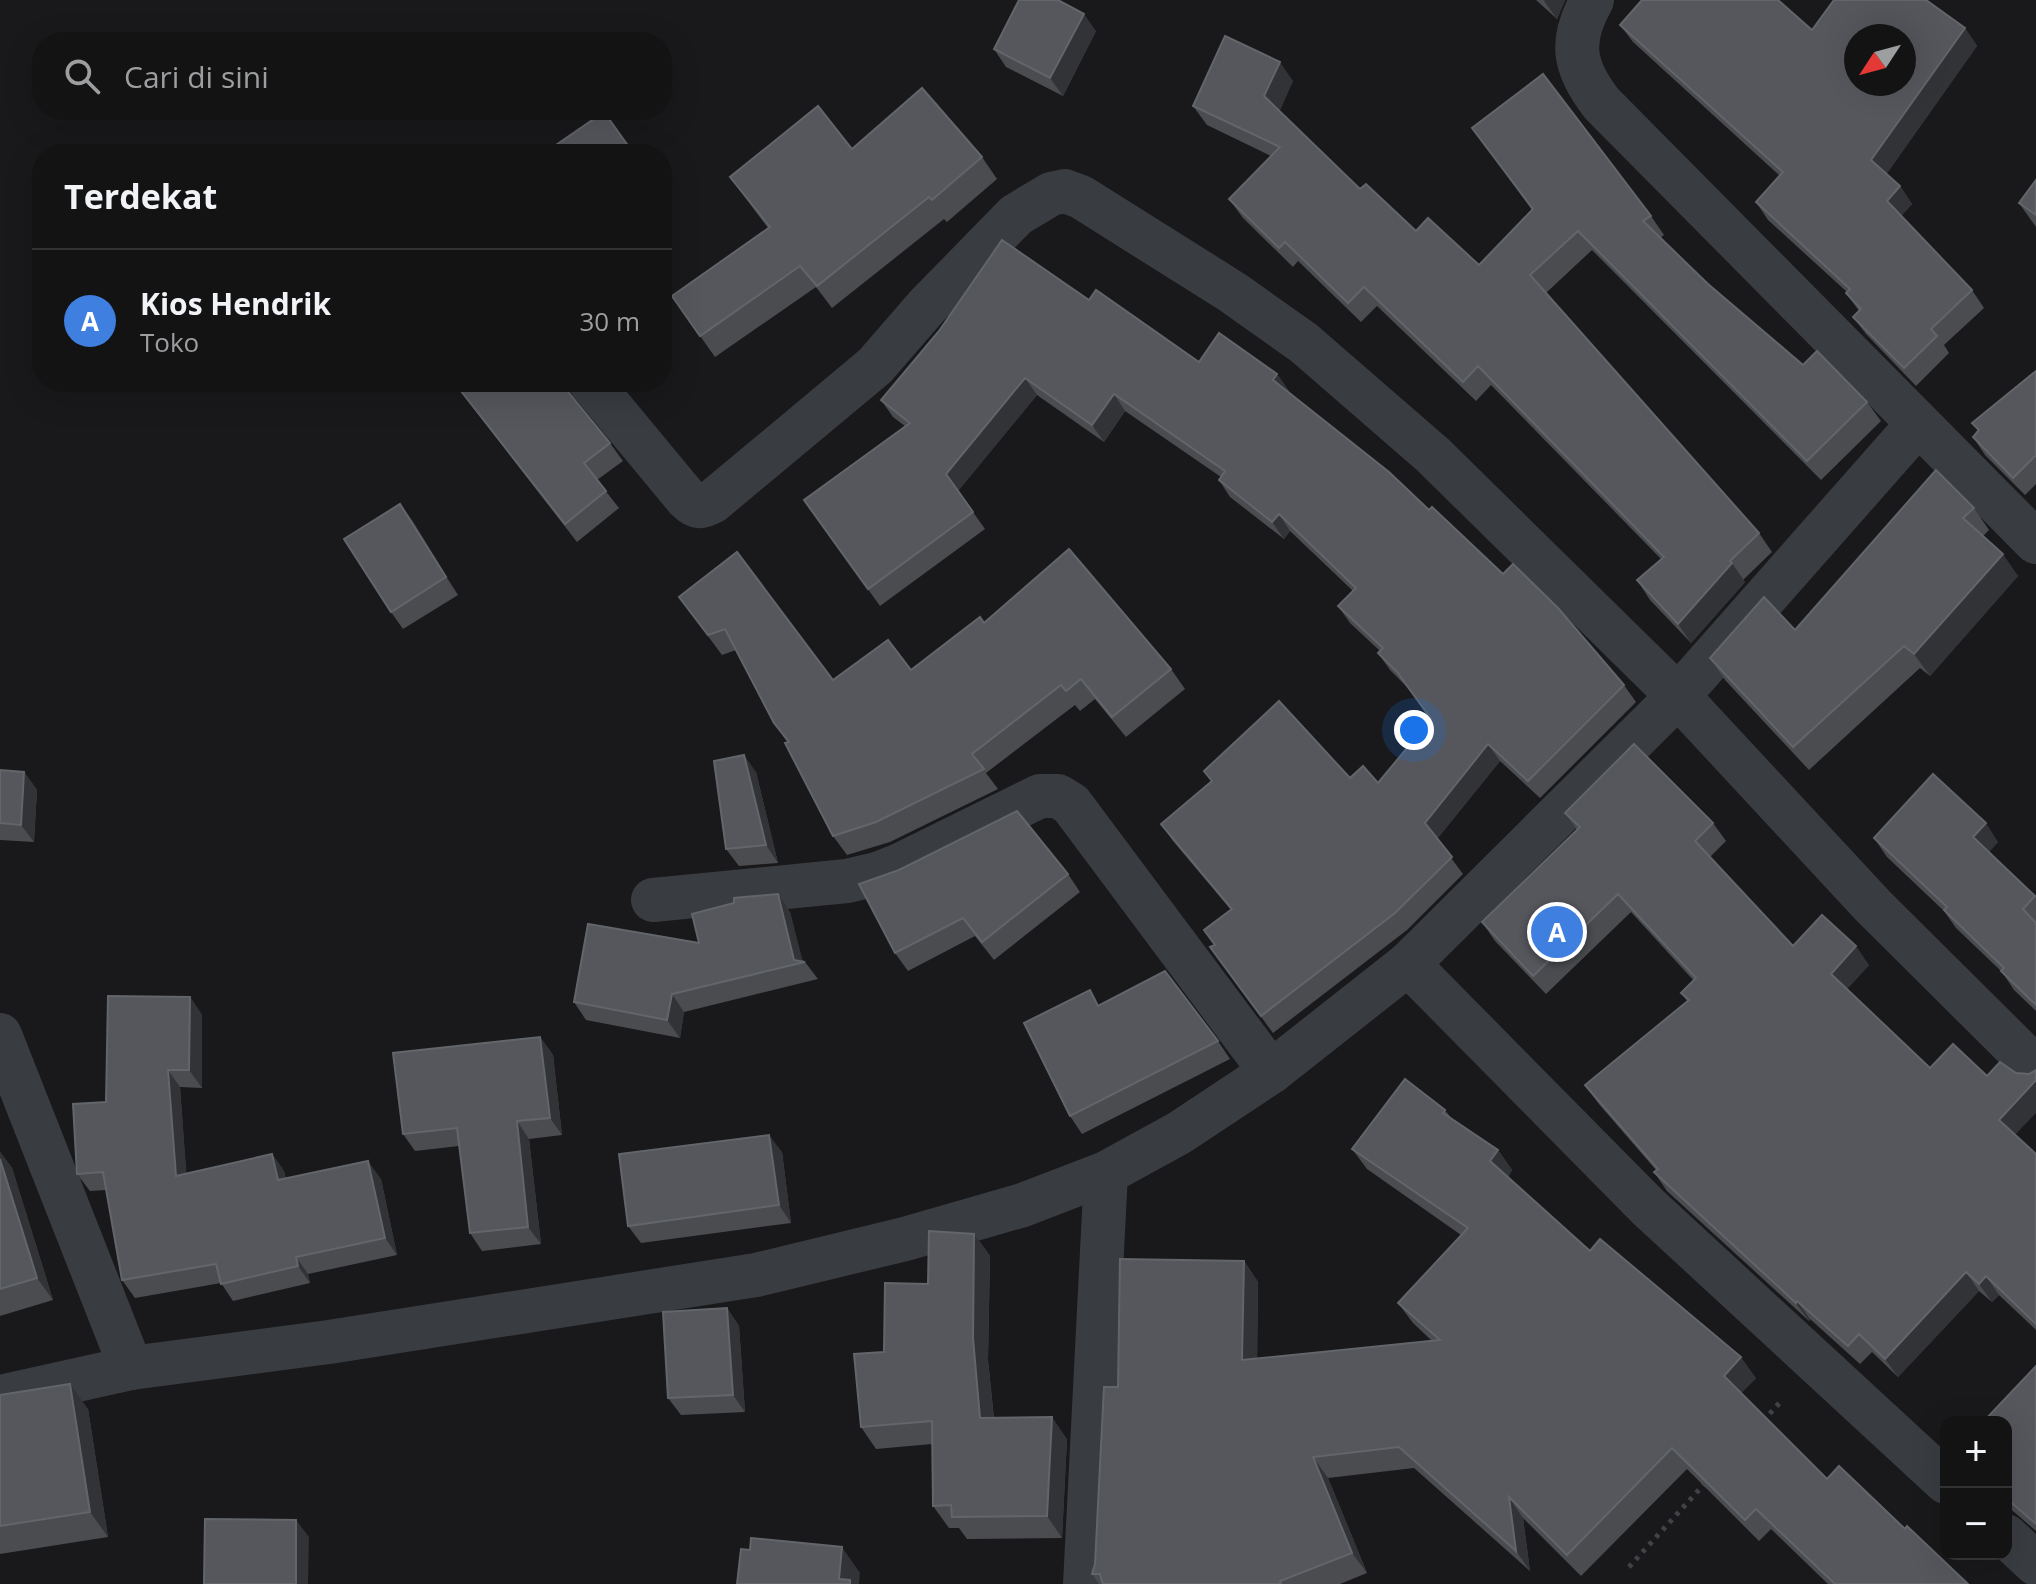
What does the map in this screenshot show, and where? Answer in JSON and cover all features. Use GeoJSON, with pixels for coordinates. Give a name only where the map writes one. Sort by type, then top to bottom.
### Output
{"type":"FeatureCollection","features":[{"type":"Feature","properties":{"kind":"street"},"geometry":{"type":"LineString","coordinates":[[1592,0],[1576,34],[1577,56],[1588,87],[2036,542]]}},
{"type":"Feature","properties":{"kind":"street"},"geometry":{"type":"LineString","coordinates":[[598,392],[687,499],[694,506],[702,507],[782,446],[875,366],[935,297],[1016,215],[1051,194],[1065,191],[1081,197],[1232,292],[1334,368],[1433,455],[1678,696],[1873,906],[2036,1068]]}},
{"type":"Feature","properties":{"kind":"street"},"geometry":{"type":"LineString","coordinates":[[0,1397],[131,1368],[329,1342],[756,1275],[905,1239],[1023,1205],[1106,1173],[1179,1133],[1271,1072],[1408,964],[1678,696],[1918,424]]}},
{"type":"Feature","properties":{"kind":"street"},"geometry":{"type":"LineString","coordinates":[[653,900],[847,881],[877,874],[1040,796],[1058,796],[1071,804],[1271,1072]]}},
{"type":"Feature","properties":{"kind":"street"},"geometry":{"type":"LineString","coordinates":[[1408,964],[1648,1207],[1940,1477]]}},
{"type":"Feature","properties":{"kind":"street"},"geometry":{"type":"LineString","coordinates":[[0,1035],[131,1368]]}},
{"type":"Feature","properties":{"kind":"street"},"geometry":{"type":"LineString","coordinates":[[1085,1584],[1106,1173]]}},
{"type":"Feature","properties":{"kind":"street"},"geometry":{"type":"LineString","coordinates":[[2012,1542],[2036,1564]]}},
{"type":"Feature","properties":{"kind":"path"},"geometry":{"type":"LineString","coordinates":[[1754,1431],[1816,1363]]}},
{"type":"Feature","properties":{"kind":"path"},"geometry":{"type":"LineString","coordinates":[[1629,1567],[1712,1476]]}},
{"type":"Feature","properties":{"kind":"building"},"geometry":{"type":"Polygon","coordinates":[[[1019,0],[1058,0],[1084,14],[1050,78],[994,49],[1019,0]]]}},
{"type":"Feature","properties":{"kind":"building"},"geometry":{"type":"Polygon","coordinates":[[[1642,0],[1778,0],[1812,30],[1834,0],[1926,0],[1965,28],[1871,160],[1900,186],[1887,201],[1972,290],[1931,329],[1937,336],[1904,368],[1853,317],[1861,309],[1846,293],[1850,289],[1756,202],[1783,172],[1620,25],[1642,0]]]}},
{"type":"Feature","properties":{"kind":"building"},"geometry":{"type":"Polygon","coordinates":[[[1225,36],[1280,62],[1264,96],[1360,189],[1366,184],[1416,231],[1428,218],[1479,265],[1533,209],[1472,128],[1543,74],[1651,216],[1643,221],[1708,284],[1803,365],[1817,351],[1867,402],[1807,461],[1578,231],[1530,275],[1759,533],[1730,561],[1732,563],[1678,624],[1637,580],[1664,557],[1478,366],[1463,382],[1364,287],[1348,303],[1285,242],[1279,248],[1229,199],[1280,147],[1193,106],[1225,36]]]}},
{"type":"Feature","properties":{"kind":"building"},"geometry":{"type":"Polygon","coordinates":[[[922,88],[982,157],[932,200],[929,197],[817,286],[800,266],[700,336],[672,296],[770,227],[730,177],[818,106],[852,149],[922,88]]]}},
{"type":"Feature","properties":{"kind":"building"},"geometry":{"type":"Polygon","coordinates":[[[592,120],[610,120],[627,144],[558,144],[592,120]]]}},
{"type":"Feature","properties":{"kind":"building"},"geometry":{"type":"Polygon","coordinates":[[[2036,180],[2036,215],[2019,203],[2036,180]]]}},
{"type":"Feature","properties":{"kind":"building"},"geometry":{"type":"Polygon","coordinates":[[[1002,240],[1089,300],[1096,290],[1199,362],[1219,333],[1277,374],[1273,380],[1389,472],[1429,510],[1432,507],[1503,574],[1513,564],[1558,608],[1624,685],[1528,781],[1488,744],[1425,823],[1452,857],[1395,913],[1261,1016],[1210,947],[1215,945],[1204,930],[1232,909],[1161,824],[1212,781],[1204,771],[1279,701],[1350,778],[1363,766],[1378,783],[1431,719],[1397,672],[1378,653],[1383,648],[1338,606],[1356,588],[1279,514],[1272,522],[1219,480],[1225,471],[1114,394],[1092,425],[1025,378],[946,474],[973,512],[868,589],[804,500],[910,423],[881,400],[939,331],[1002,240]]]}},
{"type":"Feature","properties":{"kind":"building"},"geometry":{"type":"Polygon","coordinates":[[[2036,371],[2036,455],[2013,478],[1973,437],[1979,430],[1972,423],[2036,371]]]}},
{"type":"Feature","properties":{"kind":"building"},"geometry":{"type":"Polygon","coordinates":[[[462,392],[568,392],[610,443],[584,463],[606,491],[565,524],[462,392]]]}},
{"type":"Feature","properties":{"kind":"building"},"geometry":{"type":"Polygon","coordinates":[[[1936,470],[1974,508],[1963,518],[2003,554],[1914,654],[1904,646],[1793,747],[1710,658],[1764,597],[1795,630],[1936,470]]]}},
{"type":"Feature","properties":{"kind":"building"},"geometry":{"type":"Polygon","coordinates":[[[400,504],[446,577],[391,612],[344,539],[400,504]]]}},
{"type":"Feature","properties":{"kind":"building"},"geometry":{"type":"Polygon","coordinates":[[[1069,549],[1171,669],[1112,717],[1081,679],[1066,691],[1061,685],[972,754],[984,769],[876,822],[833,836],[785,743],[789,742],[774,723],[725,629],[708,635],[679,597],[737,552],[833,680],[888,640],[911,670],[980,617],[984,623],[1069,549]]]}},
{"type":"Feature","properties":{"kind":"building"},"geometry":{"type":"Polygon","coordinates":[[[1634,744],[1713,823],[1695,841],[1793,946],[1822,915],[1856,946],[1831,974],[1930,1068],[1953,1044],[1987,1076],[2000,1062],[2016,1073],[2029,1074],[2036,1070],[2036,1080],[1999,1120],[2036,1154],[2036,1324],[1986,1276],[1979,1284],[1966,1272],[1885,1359],[1859,1334],[1848,1346],[1796,1303],[1654,1172],[1658,1169],[1585,1085],[1689,1000],[1681,993],[1696,978],[1618,894],[1533,976],[1482,922],[1580,827],[1565,813],[1634,744]]]}},
{"type":"Feature","properties":{"kind":"building"},"geometry":{"type":"Polygon","coordinates":[[[744,755],[766,845],[726,849],[714,761],[744,755]]]}},
{"type":"Feature","properties":{"kind":"building"},"geometry":{"type":"Polygon","coordinates":[[[0,770],[24,772],[21,825],[0,823],[0,770]]]}},
{"type":"Feature","properties":{"kind":"building"},"geometry":{"type":"Polygon","coordinates":[[[1933,774],[1986,823],[1973,837],[2035,896],[2023,909],[2036,923],[2036,1005],[2001,971],[2004,968],[1944,910],[1947,907],[1874,838],[1933,774]]]}},
{"type":"Feature","properties":{"kind":"building"},"geometry":{"type":"Polygon","coordinates":[[[1017,811],[1068,874],[982,942],[963,918],[895,953],[859,884],[899,870],[1017,811]]]}},
{"type":"Feature","properties":{"kind":"building"},"geometry":{"type":"Polygon","coordinates":[[[778,894],[794,960],[805,962],[672,994],[667,1020],[574,1002],[588,924],[699,943],[692,914],[734,903],[734,898],[778,894]]]}},
{"type":"Feature","properties":{"kind":"building"},"geometry":{"type":"Polygon","coordinates":[[[1165,971],[1218,1041],[1070,1116],[1024,1023],[1090,990],[1098,1006],[1165,971]]]}},
{"type":"Feature","properties":{"kind":"building"},"geometry":{"type":"Polygon","coordinates":[[[108,996],[190,997],[189,1070],[168,1070],[176,1176],[272,1154],[278,1180],[368,1161],[385,1238],[296,1257],[298,1266],[221,1284],[216,1264],[122,1280],[103,1172],[77,1174],[73,1104],[106,1102],[108,996]]]}},
{"type":"Feature","properties":{"kind":"building"},"geometry":{"type":"Polygon","coordinates":[[[540,1037],[550,1118],[517,1121],[528,1227],[470,1233],[457,1128],[403,1134],[393,1053],[540,1037]]]}},
{"type":"Feature","properties":{"kind":"building"},"geometry":{"type":"Polygon","coordinates":[[[1405,1079],[1445,1110],[1443,1113],[1498,1150],[1490,1161],[1590,1251],[1600,1239],[1741,1357],[1724,1376],[1827,1479],[1839,1466],[1968,1584],[1835,1584],[1756,1509],[1745,1520],[1672,1448],[1567,1555],[1509,1497],[1516,1551],[1399,1447],[1313,1457],[1352,1553],[1280,1581],[1281,1584],[1103,1584],[1100,1574],[1092,1574],[1104,1387],[1118,1387],[1120,1259],[1244,1261],[1242,1360],[1440,1340],[1398,1303],[1468,1228],[1352,1149],[1405,1079]]]}},
{"type":"Feature","properties":{"kind":"building"},"geometry":{"type":"Polygon","coordinates":[[[769,1135],[779,1205],[628,1226],[619,1154],[769,1135]]]}},
{"type":"Feature","properties":{"kind":"building"},"geometry":{"type":"Polygon","coordinates":[[[0,1159],[37,1278],[0,1289],[0,1159]]]}},
{"type":"Feature","properties":{"kind":"building"},"geometry":{"type":"Polygon","coordinates":[[[929,1231],[974,1234],[973,1338],[980,1418],[1052,1417],[1047,1516],[952,1517],[951,1505],[933,1506],[932,1421],[861,1427],[854,1354],[884,1352],[885,1283],[928,1284],[929,1231]]]}},
{"type":"Feature","properties":{"kind":"building"},"geometry":{"type":"Polygon","coordinates":[[[727,1308],[733,1395],[668,1398],[663,1312],[727,1308]]]}},
{"type":"Feature","properties":{"kind":"building"},"geometry":{"type":"Polygon","coordinates":[[[2036,1366],[2036,1524],[2012,1503],[2012,1416],[1989,1416],[2036,1366]]]}},
{"type":"Feature","properties":{"kind":"building"},"geometry":{"type":"Polygon","coordinates":[[[70,1384],[90,1512],[0,1526],[0,1395],[70,1384]]]}},
{"type":"Feature","properties":{"kind":"building"},"geometry":{"type":"Polygon","coordinates":[[[205,1519],[296,1520],[296,1584],[204,1584],[205,1519]]]}},
{"type":"Feature","properties":{"kind":"building"},"geometry":{"type":"Polygon","coordinates":[[[751,1538],[842,1547],[839,1579],[850,1580],[850,1584],[737,1584],[741,1549],[750,1550],[751,1538]]]}},
{"type":"Feature","properties":{"kind":"place","name":"Kios Hendrik"},"geometry":{"type":"Point","coordinates":[1557,932]}}]}
